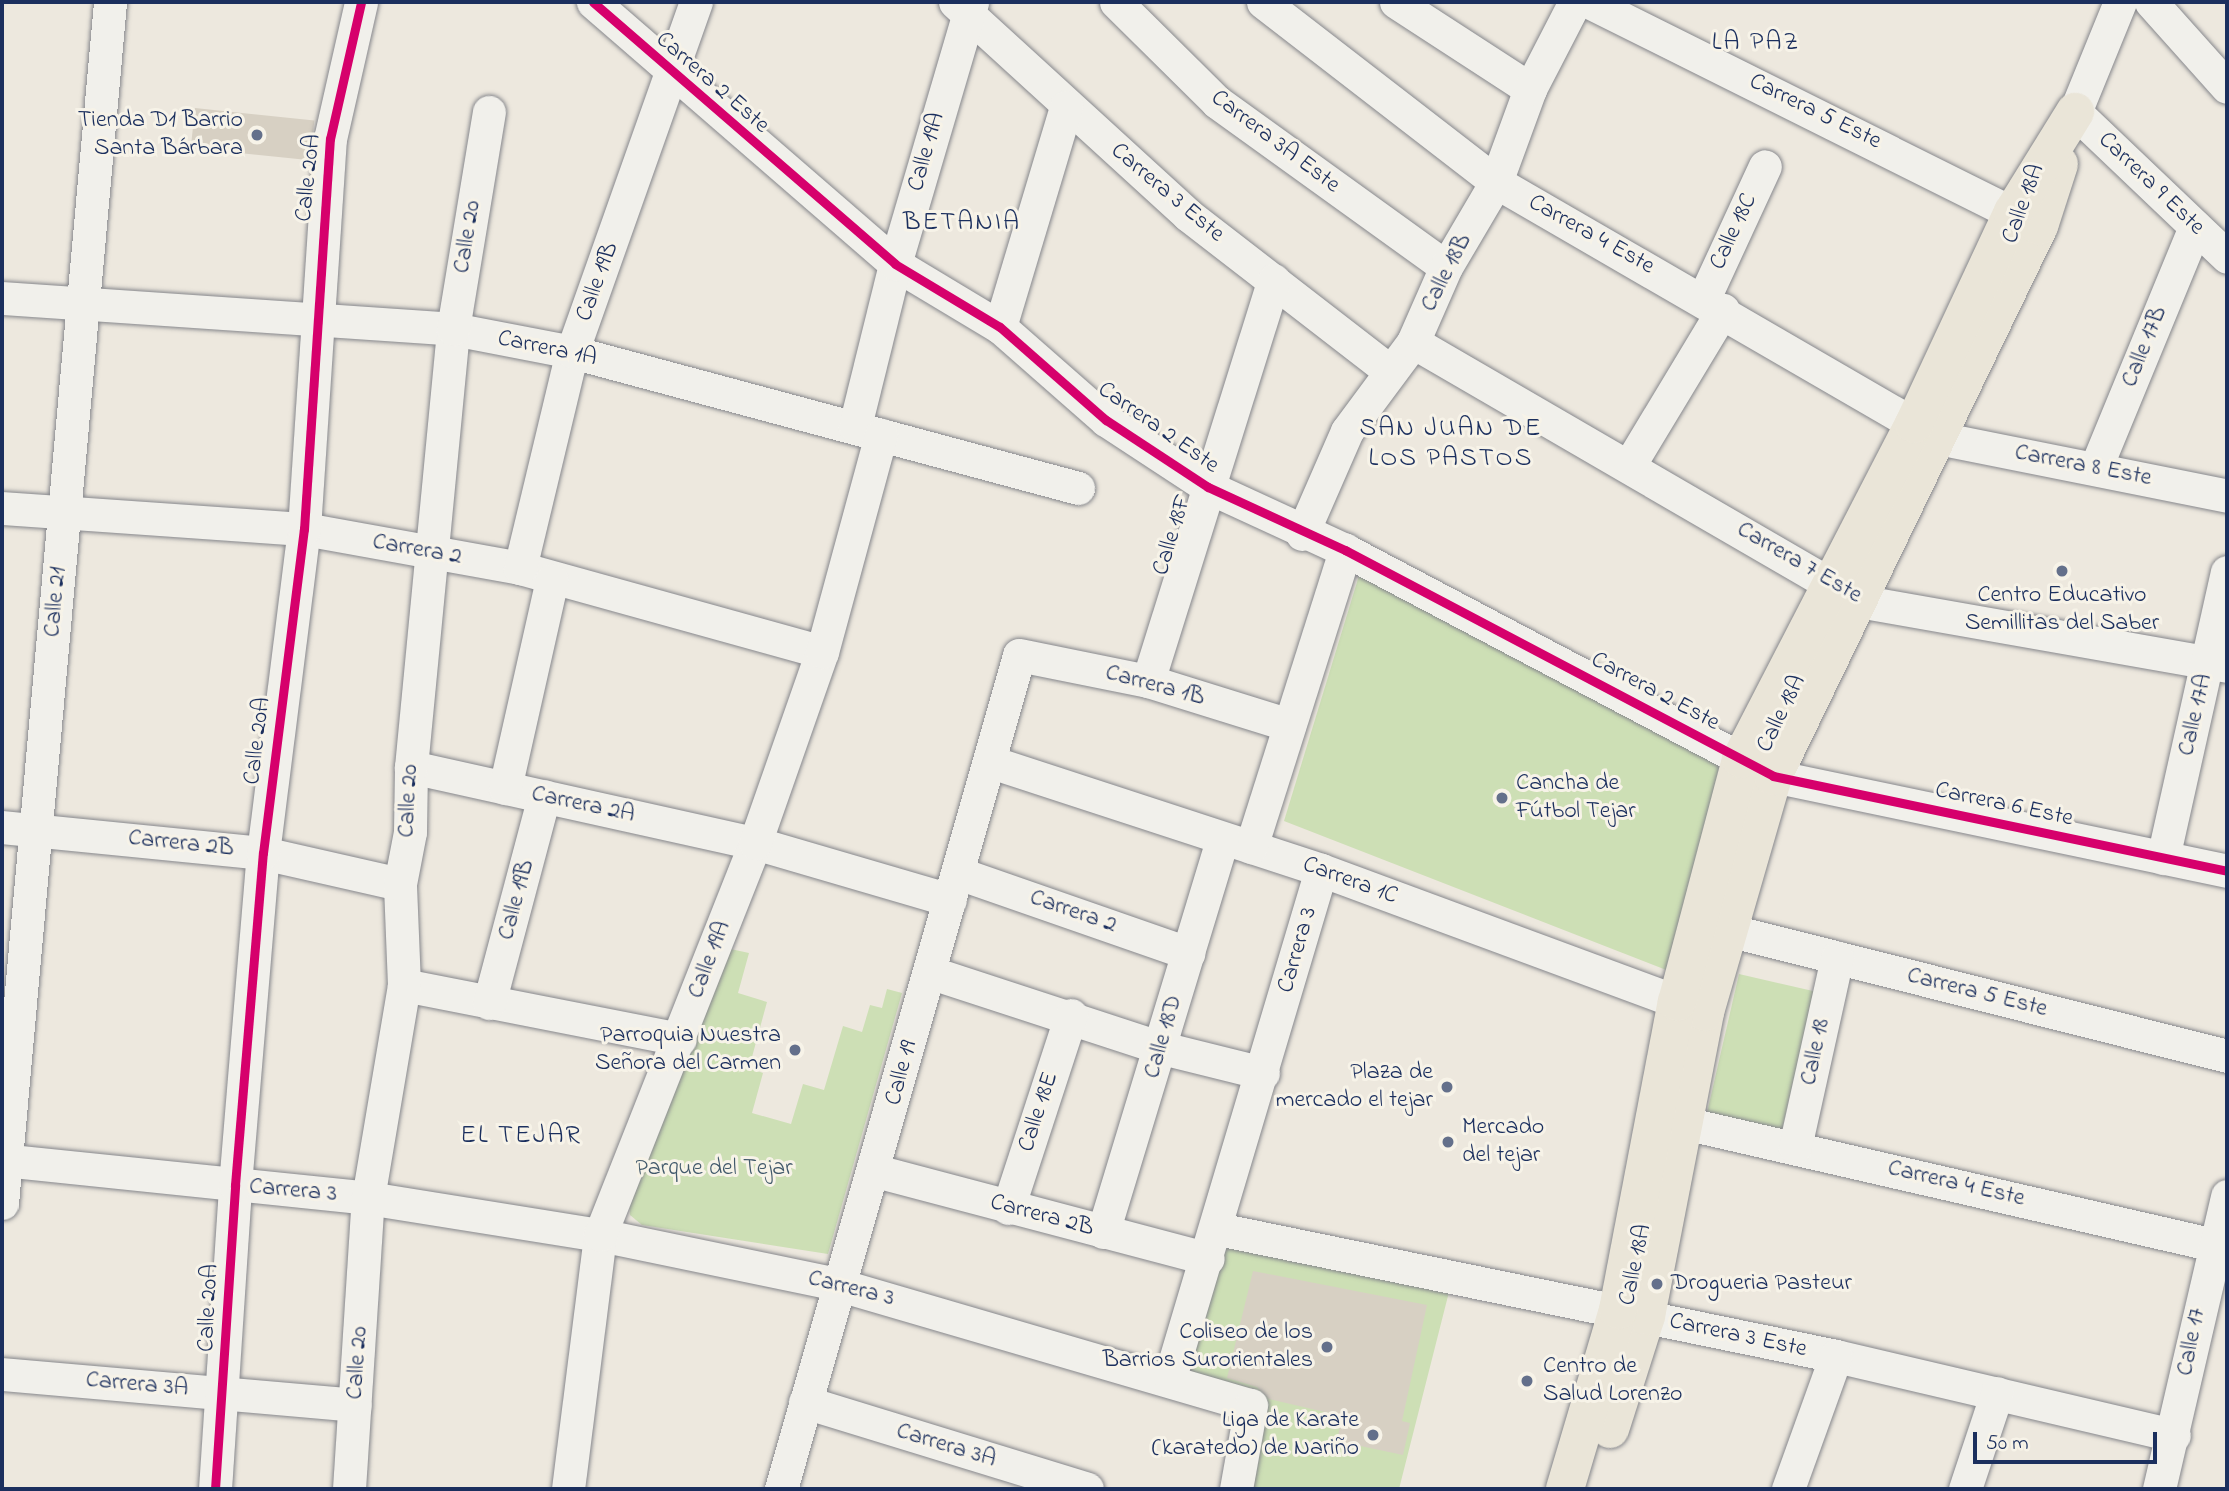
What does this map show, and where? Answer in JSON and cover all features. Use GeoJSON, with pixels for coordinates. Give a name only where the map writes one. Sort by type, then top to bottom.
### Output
{"type":"FeatureCollection","features":[{"type":"Feature","properties":{"kind":"main road","name":"Calle 18A"},"geometry":{"type":"LineString","coordinates":[[1591,1489],[1632,1313],[1691,1007],[1757,767],[1926,431],[2075,112]]}},
{"type":"Feature","properties":{"kind":"main road","name":"Calle 18A"},"geometry":{"type":"LineString","coordinates":[[1565,1489],[1632,1313],[1684,1124],[1691,1007],[1728,930],[1757,767]]}},
{"type":"Feature","properties":{"kind":"street","name":"Calle 21"},"geometry":{"type":"LineString","coordinates":[[2,1203],[110,2]]}},
{"type":"Feature","properties":{"kind":"street","name":"Calle 20A"},"geometry":{"type":"LineString","coordinates":[[215,1489],[224,1392],[234,1185],[263,853],[304,529],[315,323],[330,139],[361,2]]}},
{"type":"Feature","properties":{"kind":"street","name":"Carrera 2 Este"},"geometry":{"type":"LineString","coordinates":[[593,2],[673,76],[895,264],[1000,327],[1106,420],[1208,487],[1301,534],[1345,550],[1757,767]]}},
{"type":"Feature","properties":{"kind":"street","name":"Calle 19B"},"geometry":{"type":"LineString","coordinates":[[520,568],[572,352],[673,76],[696,2]]}},
{"type":"Feature","properties":{"kind":"street","name":"Carrera 3A Este"},"geometry":{"type":"LineString","coordinates":[[1116,2],[1217,102],[1447,267]]}},
{"type":"Feature","properties":{"kind":"street","name":"Carrera 4 Este"},"geometry":{"type":"LineString","coordinates":[[1264,2],[1496,182],[1713,304],[1926,431]]}},
{"type":"Feature","properties":{"kind":"street"},"geometry":{"type":"LineString","coordinates":[[1396,2],[1530,89]]}},
{"type":"Feature","properties":{"kind":"street","name":"Calle 18B"},"geometry":{"type":"LineString","coordinates":[[1301,534],[1347,431],[1413,342],[1447,267],[1496,182],[1530,89],[1575,2]]}},
{"type":"Feature","properties":{"kind":"street","name":"Carrera 5 Este"},"geometry":{"type":"LineString","coordinates":[[1589,2],[2026,219]]}},
{"type":"Feature","properties":{"kind":"street","name":"Calle 18A"},"geometry":{"type":"LineString","coordinates":[[2075,112],[2120,2]]}},
{"type":"Feature","properties":{"kind":"street"},"geometry":{"type":"LineString","coordinates":[[2151,2],[2227,86]]}},
{"type":"Feature","properties":{"kind":"street","name":"Carrera 3 Este"},"geometry":{"type":"LineString","coordinates":[[965,5],[1066,107],[1188,215],[1390,371]]}},
{"type":"Feature","properties":{"kind":"street","name":"Calle 19A"},"geometry":{"type":"LineString","coordinates":[[568,1489],[600,1236],[755,844],[822,652],[868,430],[895,264],[965,5]]}},
{"type":"Feature","properties":{"kind":"street"},"geometry":{"type":"LineString","coordinates":[[1000,327],[1066,107]]}},
{"type":"Feature","properties":{"kind":"street","name":"Carrera 9 Este"},"geometry":{"type":"LineString","coordinates":[[2075,112],[2227,257]]}},
{"type":"Feature","properties":{"kind":"street","name":"Calle 20"},"geometry":{"type":"LineString","coordinates":[[349,1489],[368,1198],[404,985],[400,884],[410,832],[411,767],[453,329],[489,113]]}},
{"type":"Feature","properties":{"kind":"street","name":"Calle 18C"},"geometry":{"type":"LineString","coordinates":[[1630,464],[1713,304],[1765,166]]}},
{"type":"Feature","properties":{"kind":"street","name":"Calle 17B"},"geometry":{"type":"LineString","coordinates":[[2096,467],[2194,227]]}},
{"type":"Feature","properties":{"kind":"street","name":"Calle 18F"},"geometry":{"type":"LineString","coordinates":[[1148,681],[1274,280]]}},
{"type":"Feature","properties":{"kind":"street","name":"Carrera 1A"},"geometry":{"type":"LineString","coordinates":[[2,298],[82,307],[315,323],[453,329],[572,352],[1078,488]]}},
{"type":"Feature","properties":{"kind":"street","name":"Carrera 7 Este"},"geometry":{"type":"LineString","coordinates":[[1413,342],[1630,464],[1844,592],[2218,663]]}},
{"type":"Feature","properties":{"kind":"street","name":"Carrera 8 Este"},"geometry":{"type":"LineString","coordinates":[[1926,431],[2227,496]]}},
{"type":"Feature","properties":{"kind":"street","name":"Carrera 2"},"geometry":{"type":"LineString","coordinates":[[2,508],[304,529],[520,568],[552,580],[822,652]]}},
{"type":"Feature","properties":{"kind":"street"},"geometry":{"type":"LineString","coordinates":[[1237,844],[1289,725],[1345,550]]}},
{"type":"Feature","properties":{"kind":"street","name":"Calle 17A"},"geometry":{"type":"LineString","coordinates":[[2163,858],[2218,663],[2227,572]]}},
{"type":"Feature","properties":{"kind":"street"},"geometry":{"type":"LineString","coordinates":[[505,788],[552,580]]}},
{"type":"Feature","properties":{"kind":"street","name":"Carrera 1B"},"geometry":{"type":"LineString","coordinates":[[1019,655],[1148,681],[1289,725]]}},
{"type":"Feature","properties":{"kind":"street","name":"Calle 19"},"geometry":{"type":"LineString","coordinates":[[781,1489],[836,1284],[876,1171],[1019,655]]}},
{"type":"Feature","properties":{"kind":"street","name":"Carrera 1C"},"geometry":{"type":"LineString","coordinates":[[991,762],[1321,870],[1691,1007]]}},
{"type":"Feature","properties":{"kind":"street","name":"Carrera 2A"},"geometry":{"type":"LineString","coordinates":[[411,767],[755,844]]}},
{"type":"Feature","properties":{"kind":"street","name":"Carrera 6 Este"},"geometry":{"type":"LineString","coordinates":[[1757,767],[2227,871]]}},
{"type":"Feature","properties":{"kind":"street","name":"Calle 19B"},"geometry":{"type":"LineString","coordinates":[[489,1003],[544,796]]}},
{"type":"Feature","properties":{"kind":"street","name":"Carrera 2B"},"geometry":{"type":"LineString","coordinates":[[2,827],[263,853],[400,884]]}},
{"type":"Feature","properties":{"kind":"street","name":"Carrera 2"},"geometry":{"type":"LineString","coordinates":[[755,844],[954,887],[1188,953]]}},
{"type":"Feature","properties":{"kind":"street","name":"Calle 18D"},"geometry":{"type":"LineString","coordinates":[[1102,1233],[1162,1048],[1188,953],[1237,844]]}},
{"type":"Feature","properties":{"kind":"street","name":"Carrera 3"},"geometry":{"type":"LineString","coordinates":[[4,1160],[368,1198],[600,1236],[836,1284],[1170,1377],[1213,1244],[1321,870]]}},
{"type":"Feature","properties":{"kind":"street","name":"Carrera 5 Este"},"geometry":{"type":"LineString","coordinates":[[1728,930],[2227,1056]]}},
{"type":"Feature","properties":{"kind":"street","name":"Calle 18"},"geometry":{"type":"LineString","coordinates":[[1796,1147],[1837,958]]}},
{"type":"Feature","properties":{"kind":"street"},"geometry":{"type":"LineString","coordinates":[[929,972],[1071,1015],[1162,1048],[1263,1073]]}},
{"type":"Feature","properties":{"kind":"street"},"geometry":{"type":"LineString","coordinates":[[404,985],[680,1039]]}},
{"type":"Feature","properties":{"kind":"street","name":"Calle 18E"},"geometry":{"type":"LineString","coordinates":[[1008,1208],[1071,1015]]}},
{"type":"Feature","properties":{"kind":"street","name":"Carrera 4 Este"},"geometry":{"type":"LineString","coordinates":[[1684,1124],[1796,1147],[2220,1246]]}},
{"type":"Feature","properties":{"kind":"street","name":"Carrera 2B"},"geometry":{"type":"LineString","coordinates":[[876,1171],[1102,1233],[1213,1244]]}},
{"type":"Feature","properties":{"kind":"street","name":"Calle 17"},"geometry":{"type":"LineString","coordinates":[[2159,1489],[2220,1246],[2227,1196]]}},
{"type":"Feature","properties":{"kind":"street","name":"Carrera 3 Este"},"geometry":{"type":"LineString","coordinates":[[1213,1244],[1632,1313],[1836,1356],[2174,1436]]}},
{"type":"Feature","properties":{"kind":"street"},"geometry":{"type":"LineString","coordinates":[[1788,1489],[1836,1356]]}},
{"type":"Feature","properties":{"kind":"street","name":"Carrera 3A"},"geometry":{"type":"LineString","coordinates":[[2,1374],[355,1405]]}},
{"type":"Feature","properties":{"kind":"street"},"geometry":{"type":"LineString","coordinates":[[1170,1377],[1251,1405],[1236,1489]]}},
{"type":"Feature","properties":{"kind":"street"},"geometry":{"type":"LineString","coordinates":[[1965,1489],[1997,1393]]}},
{"type":"Feature","properties":{"kind":"street","name":"Carrera 3A"},"geometry":{"type":"LineString","coordinates":[[805,1402],[1087,1489]]}},
{"type":"Feature","properties":{"kind":"green space","name":"Cancha de Fútbol Tejar"},"geometry":{"type":"Polygon","coordinates":[[[1361,569],[1721,767],[1674,973],[1284,821],[1361,569]]]}},
{"type":"Feature","properties":{"kind":"green space","name":"Parque del Tejar"},"geometry":{"type":"Polygon","coordinates":[[[726,948],[749,953],[738,993],[767,1002],[749,1068],[763,1073],[752,1113],[791,1124],[803,1084],[824,1090],[843,1026],[862,1032],[870,1005],[882,1008],[887,989],[902,993],[828,1254],[642,1225],[630,1215],[629,1196],[726,948]]]}},
{"type":"Feature","properties":{"kind":"green space"},"geometry":{"type":"Polygon","coordinates":[[[1739,974],[1814,991],[1780,1137],[1705,1120],[1739,974]]]}},
{"type":"Feature","properties":{"kind":"green space"},"geometry":{"type":"Polygon","coordinates":[[[1223,1240],[1450,1288],[1399,1489],[1240,1489],[1253,1402],[1186,1381],[1223,1240]]]}},
{"type":"Feature","properties":{"kind":"building","name":"Tienda D1 Barrio Santa Bárbara"},"geometry":{"type":"Polygon","coordinates":[[[195,108],[314,121],[310,160],[191,148],[195,108]]]}},
{"type":"Feature","properties":{"kind":"building","name":"Coliseo de los Barrios Surorientales"},"geometry":{"type":"Polygon","coordinates":[[[1253,1271],[1427,1305],[1402,1421],[1410,1423],[1403,1455],[1337,1441],[1342,1416],[1269,1399],[1257,1387],[1227,1378],[1253,1271]]]}},
{"type":"Feature","properties":{"kind":"cycle path"},"geometry":{"type":"LineString","coordinates":[[215,1489],[235,1185],[263,853],[304,529],[330,139],[361,2]]}},
{"type":"Feature","properties":{"kind":"cycle path"},"geometry":{"type":"LineString","coordinates":[[593,2],[895,264],[1000,327],[1106,420],[1208,487],[1345,550],[1773,776],[2227,871]]}},
{"type":"Feature","properties":{"kind":"place","name":"Tienda D1 Barrio Santa Bárbara"},"geometry":{"type":"Point","coordinates":[257,135]}},
{"type":"Feature","properties":{"kind":"place","name":"Centro Educativo Semillitas del Saber"},"geometry":{"type":"Point","coordinates":[2062,571]}},
{"type":"Feature","properties":{"kind":"place","name":"Cancha de Fútbol Tejar"},"geometry":{"type":"Point","coordinates":[1502,798]}},
{"type":"Feature","properties":{"kind":"place","name":"Parroquia Nuestra Señora del Carmen"},"geometry":{"type":"Point","coordinates":[795,1050]}},
{"type":"Feature","properties":{"kind":"place","name":"Plaza de mercado el tejar"},"geometry":{"type":"Point","coordinates":[1447,1087]}},
{"type":"Feature","properties":{"kind":"place","name":"Mercado del tejar"},"geometry":{"type":"Point","coordinates":[1448,1142]}},
{"type":"Feature","properties":{"kind":"place","name":"Drogueria Pasteur"},"geometry":{"type":"Point","coordinates":[1657,1284]}},
{"type":"Feature","properties":{"kind":"place","name":"Coliseo de los Barrios Surorientales"},"geometry":{"type":"Point","coordinates":[1327,1347]}},
{"type":"Feature","properties":{"kind":"place","name":"Centro de Salud Lorenzo"},"geometry":{"type":"Point","coordinates":[1527,1381]}},
{"type":"Feature","properties":{"kind":"place","name":"Liga de Karate (karatedo) de Nariño"},"geometry":{"type":"Point","coordinates":[1373,1435]}},
{"type":"Feature","properties":{"kind":"district","name":"LA PAZ"},"geometry":{"type":"Point","coordinates":[1756,44]}},
{"type":"Feature","properties":{"kind":"district","name":"BETANIA"},"geometry":{"type":"Point","coordinates":[962,224]}},
{"type":"Feature","properties":{"kind":"district","name":"SAN JUAN DE LOS PASTOS"},"geometry":{"type":"Point","coordinates":[1451,445]}},
{"type":"Feature","properties":{"kind":"district","name":"EL TEJAR"},"geometry":{"type":"Point","coordinates":[521,1137]}}]}
